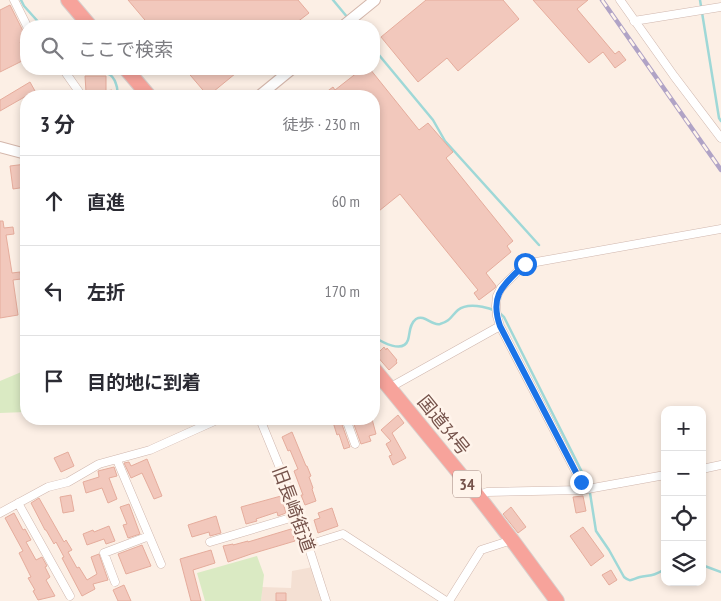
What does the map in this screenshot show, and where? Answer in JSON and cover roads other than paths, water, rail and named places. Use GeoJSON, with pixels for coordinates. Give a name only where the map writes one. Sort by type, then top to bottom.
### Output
{"type":"FeatureCollection","features":[{"type":"Feature","properties":{"kind":"highway"},"geometry":{"type":"LineString","coordinates":[[68,0],[85,20]]}},
{"type":"Feature","properties":{"kind":"highway"},"geometry":{"type":"LineString","coordinates":[[131,75],[144,90]]}},
{"type":"Feature","properties":{"kind":"highway","name":"国道34号"},"geometry":{"type":"LineString","coordinates":[[382,384],[478,496],[557,601]]}},
{"type":"Feature","properties":{"kind":"street"},"geometry":{"type":"LineString","coordinates":[[14,0],[25,20]]}},
{"type":"Feature","properties":{"kind":"street"},"geometry":{"type":"LineString","coordinates":[[350,20],[375,0]]}},
{"type":"Feature","properties":{"kind":"street"},"geometry":{"type":"LineString","coordinates":[[620,0],[721,138]]}},
{"type":"Feature","properties":{"kind":"street"},"geometry":{"type":"LineString","coordinates":[[634,21],[721,7]]}},
{"type":"Feature","properties":{"kind":"street"},"geometry":{"type":"LineString","coordinates":[[68,75],[78,90]]}},
{"type":"Feature","properties":{"kind":"street"},"geometry":{"type":"LineString","coordinates":[[266,90],[285,75]]}},
{"type":"Feature","properties":{"kind":"street"},"geometry":{"type":"LineString","coordinates":[[0,146],[20,152]]}},
{"type":"Feature","properties":{"kind":"street"},"geometry":{"type":"LineString","coordinates":[[582,490],[581,482],[500,326],[496,316],[496,306],[497,296],[501,288],[525,264],[721,229]]}},
{"type":"Feature","properties":{"kind":"street"},"geometry":{"type":"LineString","coordinates":[[382,384],[500,326]]}},
{"type":"Feature","properties":{"kind":"street"},"geometry":{"type":"LineString","coordinates":[[0,513],[48,487],[68,482],[99,464],[150,450],[206,425]]}},
{"type":"Feature","properties":{"kind":"street","name":"旧長崎街道"},"geometry":{"type":"LineString","coordinates":[[262,425],[298,516],[326,601]]}},
{"type":"Feature","properties":{"kind":"street"},"geometry":{"type":"LineString","coordinates":[[348,425],[355,444]]}},
{"type":"Feature","properties":{"kind":"street"},"geometry":{"type":"LineString","coordinates":[[117,460],[161,564]]}},
{"type":"Feature","properties":{"kind":"street"},"geometry":{"type":"LineString","coordinates":[[706,468],[721,466]]}},
{"type":"Feature","properties":{"kind":"street"},"geometry":{"type":"LineString","coordinates":[[478,496],[487,492],[582,490],[661,476]]}},
{"type":"Feature","properties":{"kind":"street"},"geometry":{"type":"LineString","coordinates":[[18,503],[70,596]]}},
{"type":"Feature","properties":{"kind":"street"},"geometry":{"type":"LineString","coordinates":[[210,542],[298,516]]}},
{"type":"Feature","properties":{"kind":"street"},"geometry":{"type":"LineString","coordinates":[[308,545],[344,534],[447,601],[481,550],[512,540]]}},
{"type":"Feature","properties":{"kind":"street"},"geometry":{"type":"LineString","coordinates":[[115,582],[104,553],[149,536]]}},
{"type":"Feature","properties":{"kind":"waterway"},"geometry":{"type":"LineString","coordinates":[[21,0],[37,20]]}},
{"type":"Feature","properties":{"kind":"waterway"},"geometry":{"type":"LineString","coordinates":[[333,0],[348,18]]}},
{"type":"Feature","properties":{"kind":"waterway"},"geometry":{"type":"LineString","coordinates":[[700,0],[721,121]]}},
{"type":"Feature","properties":{"kind":"waterway"},"geometry":{"type":"LineString","coordinates":[[380,56],[433,120],[445,141],[539,245]]}},
{"type":"Feature","properties":{"kind":"waterway"},"geometry":{"type":"LineString","coordinates":[[110,75],[118,90]]}},
{"type":"Feature","properties":{"kind":"waterway"},"geometry":{"type":"LineString","coordinates":[[380,341],[392,346],[402,346],[408,340],[410,329],[416,319],[422,318],[437,324],[444,323],[463,307],[489,308],[504,317],[587,482],[596,531],[624,577],[632,580],[661,571]]}},
{"type":"Feature","properties":{"kind":"waterway"},"geometry":{"type":"LineString","coordinates":[[706,566],[721,572]]}},
{"type":"Feature","properties":{"kind":"railway"},"geometry":{"type":"LineString","coordinates":[[602,0],[721,170]]}}]}
